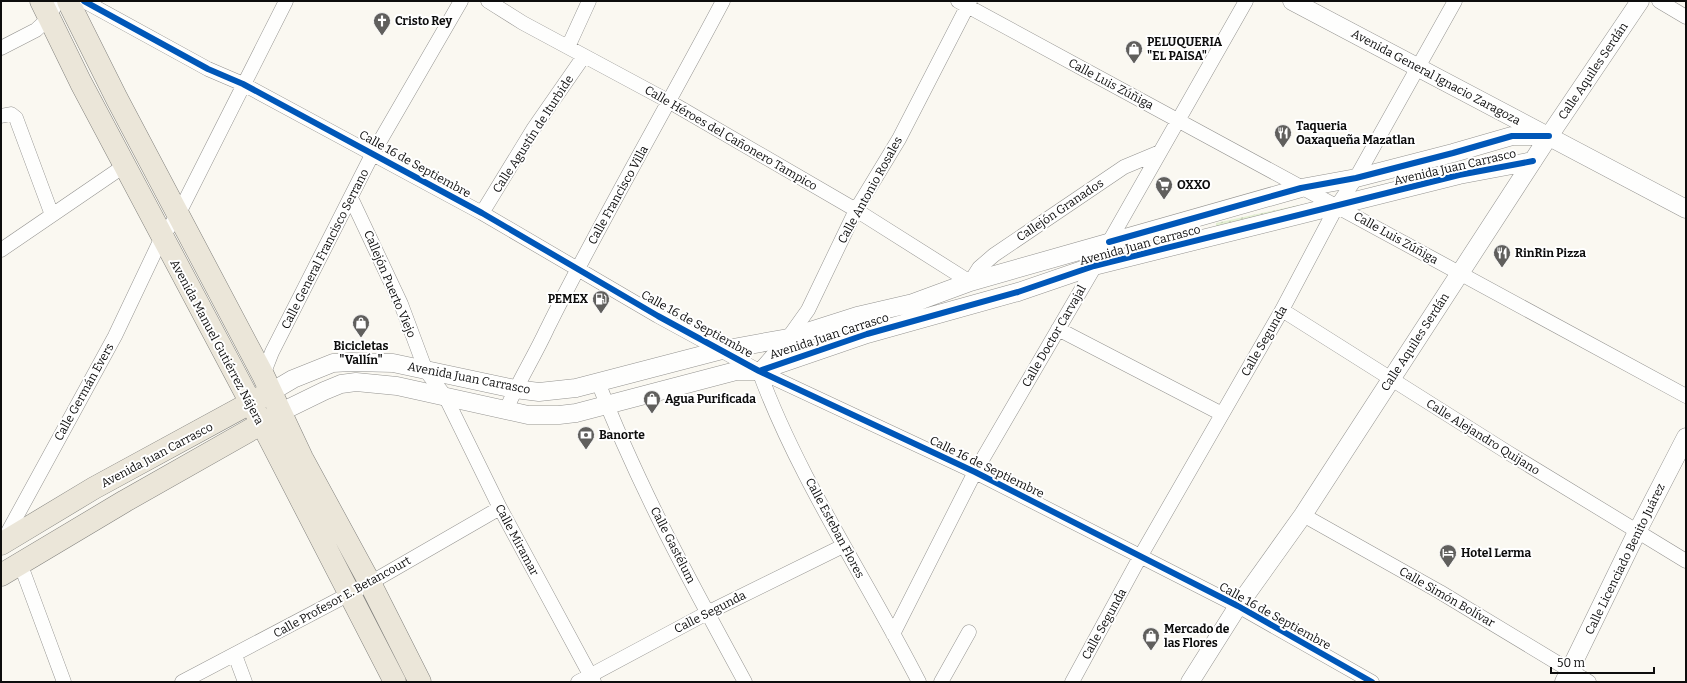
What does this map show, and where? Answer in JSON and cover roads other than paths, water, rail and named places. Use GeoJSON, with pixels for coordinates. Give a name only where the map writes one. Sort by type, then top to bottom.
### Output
{"type":"FeatureCollection","features":[{"type":"Feature","properties":{"kind":"main road","name":"Avenida Manuel Gutiérrez Nájera"},"geometry":{"type":"LineString","coordinates":[[68,1],[120,105],[267,383],[302,458],[370,583],[420,682]]}},
{"type":"Feature","properties":{"kind":"main road","name":"Avenida Manuel Gutiérrez Nájera"},"geometry":{"type":"LineString","coordinates":[[49,7],[124,166],[262,424],[395,682]]}},
{"type":"Feature","properties":{"kind":"main road","name":"Avenida Juan Carrasco"},"geometry":{"type":"LineString","coordinates":[[1,544],[94,488],[251,404],[267,383]]}},
{"type":"Feature","properties":{"kind":"main road","name":"Avenida Juan Carrasco"},"geometry":{"type":"LineString","coordinates":[[1,576],[20,563],[125,501],[281,412]]}},
{"type":"Feature","properties":{"kind":"street","name":"Calle 16 de Septiembre"},"geometry":{"type":"LineString","coordinates":[[84,1],[208,69],[243,84],[373,153],[482,213],[658,316],[759,371],[975,472],[1238,606],[1372,682]]}},
{"type":"Feature","properties":{"kind":"street"},"geometry":{"type":"LineString","coordinates":[[178,214],[286,1]]}},
{"type":"Feature","properties":{"kind":"street","name":"Calle General Francisco Serrano"},"geometry":{"type":"LineString","coordinates":[[267,383],[272,352],[373,153],[461,1]]}},
{"type":"Feature","properties":{"kind":"street","name":"Calle Héroes del Cañonero Tampico"},"geometry":{"type":"LineString","coordinates":[[488,1],[523,23],[670,102],[856,210],[970,282]]}},
{"type":"Feature","properties":{"kind":"street"},"geometry":{"type":"LineString","coordinates":[[568,47],[589,1]]}},
{"type":"Feature","properties":{"kind":"street","name":"Calle Francisco Villa"},"geometry":{"type":"LineString","coordinates":[[506,410],[515,389],[578,268],[670,102],[723,1]]}},
{"type":"Feature","properties":{"kind":"street","name":"Calle Doctor Carvajal"},"geometry":{"type":"LineString","coordinates":[[893,634],[975,472],[1109,242],[1246,1]]}},
{"type":"Feature","properties":{"kind":"street","name":"Avenida General Ignacio Zaragoza"},"geometry":{"type":"LineString","coordinates":[[1292,1],[1549,136],[1684,203]]}},
{"type":"Feature","properties":{"kind":"street","name":"Calle Segunda"},"geometry":{"type":"LineString","coordinates":[[1072,682],[1140,557],[1282,310],[1337,206],[1356,178],[1455,1]]}},
{"type":"Feature","properties":{"kind":"street","name":"Calle Aquiles Serdán"},"geometry":{"type":"LineString","coordinates":[[1190,682],[1238,606],[1303,516],[1549,136],[1640,1]]}},
{"type":"Feature","properties":{"kind":"street"},"geometry":{"type":"LineString","coordinates":[[1659,1],[1686,17]]}},
{"type":"Feature","properties":{"kind":"street","name":"Calle Luis Zúñiga"},"geometry":{"type":"LineString","coordinates":[[965,3],[1301,188],[1337,206],[1686,396]]}},
{"type":"Feature","properties":{"kind":"street","name":"Calle Antonio Rosales"},"geometry":{"type":"LineString","coordinates":[[759,371],[788,338],[808,310],[856,210],[900,139],[965,3]]}},
{"type":"Feature","properties":{"kind":"street"},"geometry":{"type":"LineString","coordinates":[[1,48],[36,30],[49,7]]}},
{"type":"Feature","properties":{"kind":"street","name":"Calle Agustín de Iturbide"},"geometry":{"type":"LineString","coordinates":[[482,213],[534,128],[584,56]]}},
{"type":"Feature","properties":{"kind":"street"},"geometry":{"type":"LineString","coordinates":[[1,116],[11,114],[16,118],[52,215]]}},
{"type":"Feature","properties":{"kind":"street","name":"Avenida Juan Carrasco"},"geometry":{"type":"LineString","coordinates":[[267,383],[293,379],[333,364],[393,363],[515,389],[539,392],[556,392],[722,350],[788,338],[857,316],[913,303],[970,282],[1301,188],[1356,178],[1512,136],[1549,136]]}},
{"type":"Feature","properties":{"kind":"street","name":"Callejón Granados"},"geometry":{"type":"LineString","coordinates":[[970,282],[979,268],[994,255],[1124,167],[1160,152]]}},
{"type":"Feature","properties":{"kind":"street"},"geometry":{"type":"LineString","coordinates":[[1453,153],[1459,175]]}},
{"type":"Feature","properties":{"kind":"street","name":"Avenida Juan Carrasco"},"geometry":{"type":"LineString","coordinates":[[281,412],[341,384],[356,382],[377,383],[445,396],[528,415],[559,415],[606,405],[736,371],[759,371],[866,334],[1018,292],[1094,266],[1459,175],[1533,161]]}},
{"type":"Feature","properties":{"kind":"street"},"geometry":{"type":"LineString","coordinates":[[1,250],[124,166]]}},
{"type":"Feature","properties":{"kind":"street","name":"Callejón Puerto Viejo"},"geometry":{"type":"LineString","coordinates":[[351,198],[401,304],[426,371],[445,396]]}},
{"type":"Feature","properties":{"kind":"street","name":"Calle Germán Evers"},"geometry":{"type":"LineString","coordinates":[[1,544],[115,336],[162,238],[178,214]]}},
{"type":"Feature","properties":{"kind":"street"},"geometry":{"type":"LineString","coordinates":[[1206,214],[1212,237]]}},
{"type":"Feature","properties":{"kind":"street"},"geometry":{"type":"LineString","coordinates":[[970,282],[976,303]]}},
{"type":"Feature","properties":{"kind":"street","name":"Calle Alejandro Quijano"},"geometry":{"type":"LineString","coordinates":[[1282,310],[1507,452],[1638,530],[1686,561]]}},
{"type":"Feature","properties":{"kind":"street"},"geometry":{"type":"LineString","coordinates":[[1058,329],[1222,414]]}},
{"type":"Feature","properties":{"kind":"street","name":"Calle Esteban Flores"},"geometry":{"type":"LineString","coordinates":[[759,371],[780,423],[843,546],[893,634],[918,682]]}},
{"type":"Feature","properties":{"kind":"street","name":"Calle Gastélum"},"geometry":{"type":"LineString","coordinates":[[598,382],[606,405],[631,463],[707,613],[745,682]]}},
{"type":"Feature","properties":{"kind":"street","name":"Calle Miramar"},"geometry":{"type":"LineString","coordinates":[[445,396],[500,508],[588,680]]}},
{"type":"Feature","properties":{"kind":"street","name":"Calle Licenciado Benito Juárez"},"geometry":{"type":"LineString","coordinates":[[1567,676],[1638,530],[1686,437]]}},
{"type":"Feature","properties":{"kind":"street","name":"Calle Profesor E. Betancourt"},"geometry":{"type":"LineString","coordinates":[[182,682],[370,583],[500,508]]}},
{"type":"Feature","properties":{"kind":"street","name":"Calle Simón Bolívar"},"geometry":{"type":"LineString","coordinates":[[1303,516],[1440,592],[1567,676],[1590,682]]}},
{"type":"Feature","properties":{"kind":"street","name":"Calle Segunda"},"geometry":{"type":"LineString","coordinates":[[588,680],[707,613],[843,546]]}},
{"type":"Feature","properties":{"kind":"street"},"geometry":{"type":"LineString","coordinates":[[20,563],[64,682]]}},
{"type":"Feature","properties":{"kind":"street"},"geometry":{"type":"LineString","coordinates":[[941,682],[970,632]]}},
{"type":"Feature","properties":{"kind":"street"},"geometry":{"type":"LineString","coordinates":[[235,655],[245,682]]}},
{"type":"Feature","properties":{"kind":"place","name":"Cristo Rey"},"geometry":{"type":"Point","coordinates":[382,36]}},
{"type":"Feature","properties":{"kind":"place","name":"PELUQUERIA \"EL PAISA\""},"geometry":{"type":"Point","coordinates":[1134,64]}},
{"type":"Feature","properties":{"kind":"place","name":"Taqueria Oaxaqueña Mazatlan"},"geometry":{"type":"Point","coordinates":[1283,148]}},
{"type":"Feature","properties":{"kind":"place","name":"OXXO"},"geometry":{"type":"Point","coordinates":[1164,200]}},
{"type":"Feature","properties":{"kind":"place","name":"RinRin Pizza"},"geometry":{"type":"Point","coordinates":[1502,268]}},
{"type":"Feature","properties":{"kind":"place","name":"PEMEX"},"geometry":{"type":"Point","coordinates":[601,314]}},
{"type":"Feature","properties":{"kind":"place","name":"Bicicletas \"Vallín\""},"geometry":{"type":"Point","coordinates":[361,338]}},
{"type":"Feature","properties":{"kind":"place","name":"Agua Purificada"},"geometry":{"type":"Point","coordinates":[652,414]}},
{"type":"Feature","properties":{"kind":"place","name":"Banorte"},"geometry":{"type":"Point","coordinates":[586,450]}},
{"type":"Feature","properties":{"kind":"place","name":"Hotel Lerma"},"geometry":{"type":"Point","coordinates":[1448,568]}},
{"type":"Feature","properties":{"kind":"place","name":"Mercado de las Flores"},"geometry":{"type":"Point","coordinates":[1151,651]}}]}
